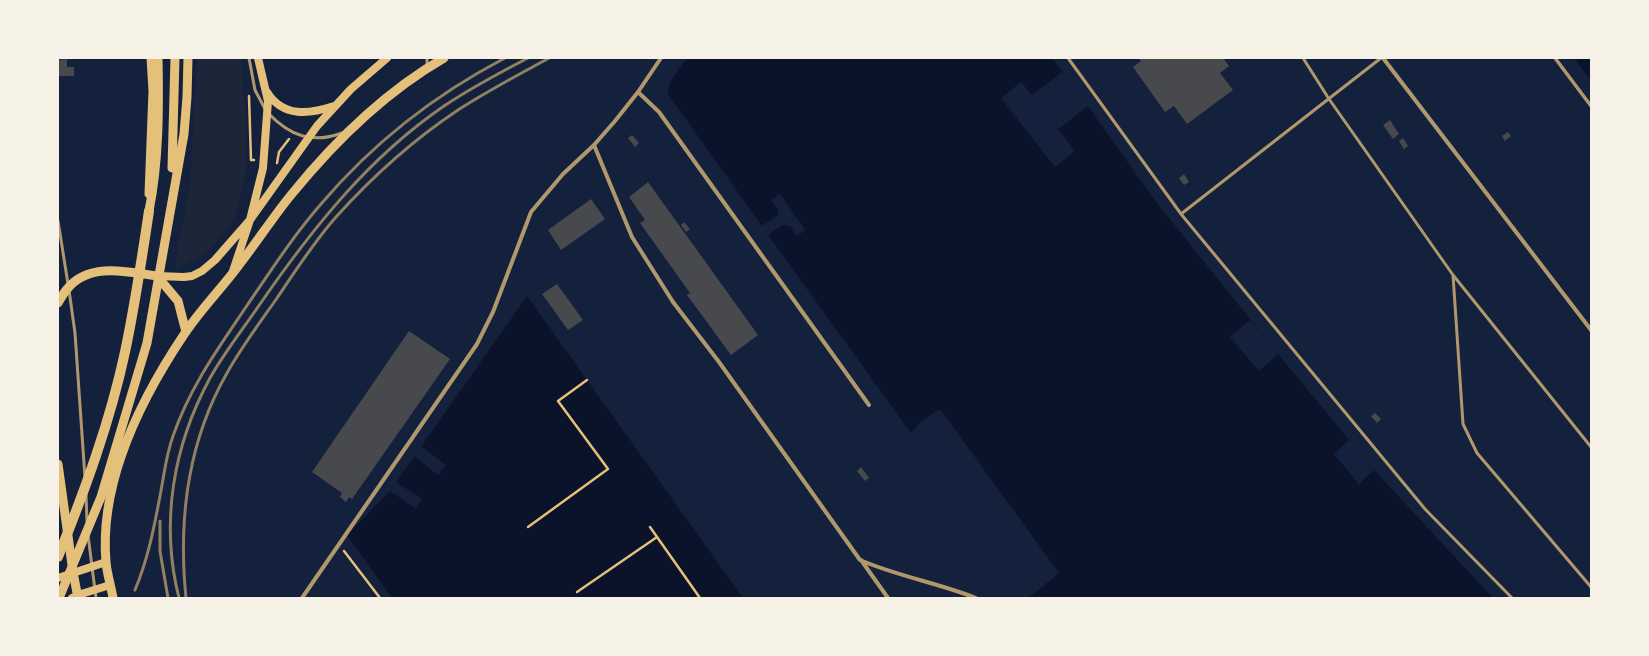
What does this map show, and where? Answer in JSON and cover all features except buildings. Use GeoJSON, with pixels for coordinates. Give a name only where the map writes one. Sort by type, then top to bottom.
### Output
{"type":"FeatureCollection","features":[{"type":"Feature","properties":{"kind":"highway"},"geometry":{"type":"LineString","coordinates":[[58,556],[80,503],[112,403],[125,353],[149,216]]}},
{"type":"Feature","properties":{"kind":"main road"},"geometry":{"type":"LineString","coordinates":[[149,216],[148,178],[153,91],[151,58]]}},
{"type":"Feature","properties":{"kind":"main road"},"geometry":{"type":"LineString","coordinates":[[149,216],[156,179],[159,99],[158,58]]}},
{"type":"Feature","properties":{"kind":"main road"},"geometry":{"type":"LineString","coordinates":[[169,212],[174,144],[175,58]]}},
{"type":"Feature","properties":{"kind":"main road"},"geometry":{"type":"LineString","coordinates":[[59,598],[100,497],[147,343],[184,134],[188,58]]}},
{"type":"Feature","properties":{"kind":"main road"},"geometry":{"type":"LineString","coordinates":[[231,277],[250,220],[263,168],[268,101],[258,58]]}},
{"type":"Feature","properties":{"kind":"main road"},"geometry":{"type":"LineString","coordinates":[[58,303],[69,287],[79,279],[98,271],[114,270],[157,276],[184,277],[202,271],[215,260],[250,220],[307,138],[350,89],[387,58]]}},
{"type":"Feature","properties":{"kind":"main road"},"geometry":{"type":"LineString","coordinates":[[113,598],[106,562],[107,521],[114,482],[126,441],[144,401],[186,332],[231,277],[291,195],[351,130],[376,106],[426,68],[444,58]]}},
{"type":"Feature","properties":{"kind":"main road"},"geometry":{"type":"LineString","coordinates":[[266,91],[277,104],[294,111],[314,113],[335,106]]}},
{"type":"Feature","properties":{"kind":"main road"},"geometry":{"type":"LineString","coordinates":[[157,276],[178,301],[186,332]]}},
{"type":"Feature","properties":{"kind":"main road"},"geometry":{"type":"LineString","coordinates":[[58,464],[76,597],[95,589],[110,585]]}},
{"type":"Feature","properties":{"kind":"main road"},"geometry":{"type":"LineString","coordinates":[[58,578],[106,562]]}},
{"type":"Feature","properties":{"kind":"street"},"geometry":{"type":"LineString","coordinates":[[302,598],[477,344],[493,312],[531,212],[563,174],[594,145],[638,92],[661,58]]}},
{"type":"Feature","properties":{"kind":"street"},"geometry":{"type":"LineString","coordinates":[[1382,58],[1591,330]]}},
{"type":"Feature","properties":{"kind":"street"},"geometry":{"type":"LineString","coordinates":[[1555,58],[1591,106]]}},
{"type":"Feature","properties":{"kind":"street"},"geometry":{"type":"LineString","coordinates":[[638,92],[659,112],[869,405]]}},
{"type":"Feature","properties":{"kind":"street"},"geometry":{"type":"LineString","coordinates":[[594,145],[632,237],[673,302],[719,362],[888,598]]}},
{"type":"Feature","properties":{"kind":"street"},"geometry":{"type":"LineString","coordinates":[[860,560],[879,568],[946,587],[976,598]]}},
{"type":"Feature","properties":{"kind":"lane"},"geometry":{"type":"LineString","coordinates":[[249,58],[255,90],[267,112],[273,119],[294,133],[307,138],[323,138],[351,130]]}},
{"type":"Feature","properties":{"kind":"lane"},"geometry":{"type":"LineString","coordinates":[[426,68],[427,58]]}},
{"type":"Feature","properties":{"kind":"lane"},"geometry":{"type":"LineString","coordinates":[[1068,58],[1181,214],[1425,509],[1512,598]]}},
{"type":"Feature","properties":{"kind":"lane"},"geometry":{"type":"LineString","coordinates":[[1302,58],[1329,99],[1454,275],[1591,447]]}},
{"type":"Feature","properties":{"kind":"lane"},"geometry":{"type":"LineString","coordinates":[[1181,214],[1382,58]]}},
{"type":"Feature","properties":{"kind":"lane"},"geometry":{"type":"LineString","coordinates":[[58,221],[75,333],[91,567],[96,598]]}},
{"type":"Feature","properties":{"kind":"lane"},"geometry":{"type":"LineString","coordinates":[[1454,275],[1464,424],[1467,431],[1477,453],[1591,587]]}},
{"type":"Feature","properties":{"kind":"path"},"geometry":{"type":"LineString","coordinates":[[276,167],[280,152],[294,133]]}},
{"type":"Feature","properties":{"kind":"path"},"geometry":{"type":"LineString","coordinates":[[528,527],[608,469],[558,401],[587,380]]}},
{"type":"Feature","properties":{"kind":"path"},"geometry":{"type":"LineString","coordinates":[[650,527],[700,598]]}},
{"type":"Feature","properties":{"kind":"path"},"geometry":{"type":"LineString","coordinates":[[577,592],[657,537]]}},
{"type":"Feature","properties":{"kind":"path"},"geometry":{"type":"LineString","coordinates":[[339,545],[380,598]]}},
{"type":"Feature","properties":{"kind":"shaded area"},"geometry":{"type":"Polygon","coordinates":[[[197,58],[241,58],[246,120],[245,180],[234,219],[207,253],[174,269],[190,185],[197,58]]]}},
{"type":"Feature","properties":{"kind":"shaded area"},"geometry":{"type":"Polygon","coordinates":[[[687,58],[1052,58],[1156,202],[1278,354],[1374,470],[1493,598],[1030,598],[768,235],[782,224],[790,226],[797,236],[805,230],[780,194],[771,200],[779,211],[777,216],[762,226],[668,94],[668,89],[672,80],[687,58]]]}},
{"type":"Feature","properties":{"kind":"shaded area"},"geometry":{"type":"Polygon","coordinates":[[[1574,58],[1591,58],[1591,81],[1574,58]]]}},
{"type":"Feature","properties":{"kind":"shaded area"},"geometry":{"type":"Polygon","coordinates":[[[527,296],[743,598],[392,598],[347,535],[390,491],[527,296]]]}},
{"type":"Feature","properties":{"kind":"pier"},"geometry":{"type":"Polygon","coordinates":[[[1062,72],[1088,106],[1058,129],[1075,151],[1055,167],[1001,98],[1021,82],[1032,95],[1062,72]]]}},
{"type":"Feature","properties":{"kind":"pier"},"geometry":{"type":"Polygon","coordinates":[[[780,194],[805,230],[797,236],[790,226],[782,225],[768,235],[767,233],[782,222],[791,225],[797,233],[802,230],[779,196],[774,200],[781,210],[779,217],[763,227],[762,226],[777,216],[779,210],[771,200],[780,194]]]}},
{"type":"Feature","properties":{"kind":"pier"},"geometry":{"type":"Polygon","coordinates":[[[1250,320],[1278,354],[1259,371],[1230,337],[1250,320]]]}},
{"type":"Feature","properties":{"kind":"pier"},"geometry":{"type":"Polygon","coordinates":[[[940,409],[1059,573],[1029,597],[911,434],[919,423],[940,409]]]}},
{"type":"Feature","properties":{"kind":"pier"},"geometry":{"type":"Polygon","coordinates":[[[1349,440],[1374,470],[1359,484],[1334,454],[1349,440]]]}},
{"type":"Feature","properties":{"kind":"pier"},"geometry":{"type":"Polygon","coordinates":[[[421,446],[446,465],[438,475],[414,456],[421,446]]]}},
{"type":"Feature","properties":{"kind":"pier"},"geometry":{"type":"Polygon","coordinates":[[[396,482],[422,499],[416,509],[390,491],[396,482]]]}},
{"type":"Feature","properties":{"kind":"railway"},"geometry":{"type":"LineString","coordinates":[[135,590],[144,567],[155,520],[165,466],[173,436],[180,418],[205,369],[273,267],[321,204],[383,141],[430,104],[479,72],[505,58]]}},
{"type":"Feature","properties":{"kind":"railway"},"geometry":{"type":"LineString","coordinates":[[179,598],[173,570],[171,542],[171,513],[174,485],[179,458],[197,404],[221,359],[280,276],[321,222],[343,196],[390,148],[416,126],[444,106],[464,93],[528,58]]}},
{"type":"Feature","properties":{"kind":"railway"},"geometry":{"type":"LineString","coordinates":[[186,598],[183,539],[188,482],[194,454],[213,400],[227,373],[244,346],[319,237],[350,202],[379,173],[409,146],[458,110],[549,58]]}},
{"type":"Feature","properties":{"kind":"railway"},"geometry":{"type":"LineString","coordinates":[[160,521],[160,551],[168,598]]}}]}
